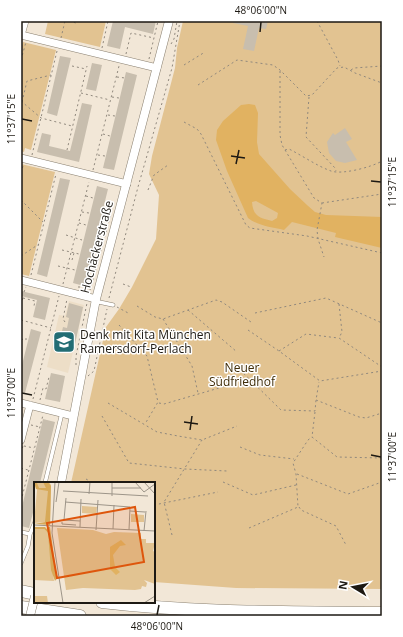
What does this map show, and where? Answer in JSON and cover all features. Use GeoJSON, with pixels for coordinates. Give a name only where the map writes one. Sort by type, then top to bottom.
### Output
{"type":"FeatureCollection","features":[{"type":"Feature","properties":{"kind":"highway"},"geometry":{"type":"LineString","coordinates":[[21,591],[34,595]]}},
{"type":"Feature","properties":{"kind":"highway"},"geometry":{"type":"LineString","coordinates":[[110,603],[144,607],[224,612],[382,613]]}},
{"type":"Feature","properties":{"kind":"highway"},"geometry":{"type":"LineString","coordinates":[[21,607],[80,616]]}},
{"type":"Feature","properties":{"kind":"street"},"geometry":{"type":"LineString","coordinates":[[25,21],[23,37],[60,41],[100,54],[123,57],[157,68]]}},
{"type":"Feature","properties":{"kind":"street","name":"Hochäckerstraße"},"geometry":{"type":"LineString","coordinates":[[61,482],[96,299],[169,21]]}},
{"type":"Feature","properties":{"kind":"street"},"geometry":{"type":"LineString","coordinates":[[25,159],[127,184]]}},
{"type":"Feature","properties":{"kind":"street"},"geometry":{"type":"LineString","coordinates":[[21,280],[96,299]]}},
{"type":"Feature","properties":{"kind":"street"},"geometry":{"type":"LineString","coordinates":[[21,403],[73,416]]}},
{"type":"Feature","properties":{"kind":"street"},"geometry":{"type":"LineString","coordinates":[[21,440],[30,405]]}},
{"type":"Feature","properties":{"kind":"street"},"geometry":{"type":"LineString","coordinates":[[30,616],[34,599]]}},
{"type":"Feature","properties":{"kind":"lane"},"geometry":{"type":"LineString","coordinates":[[96,299],[99,302],[113,305]]}},
{"type":"Feature","properties":{"kind":"lane"},"geometry":{"type":"LineString","coordinates":[[45,482],[62,413]]}},
{"type":"Feature","properties":{"kind":"lane"},"geometry":{"type":"LineString","coordinates":[[21,563],[28,546],[30,534],[34,524]]}},
{"type":"Feature","properties":{"kind":"lane"},"geometry":{"type":"LineString","coordinates":[[21,532],[30,534]]}},
{"type":"Feature","properties":{"kind":"path"},"geometry":{"type":"LineString","coordinates":[[21,173],[25,159],[35,142],[65,21]]}},
{"type":"Feature","properties":{"kind":"path"},"geometry":{"type":"LineString","coordinates":[[69,21],[76,23]]}},
{"type":"Feature","properties":{"kind":"path"},"geometry":{"type":"LineString","coordinates":[[100,54],[108,21]]}},
{"type":"Feature","properties":{"kind":"path"},"geometry":{"type":"LineString","coordinates":[[149,60],[158,21]]}},
{"type":"Feature","properties":{"kind":"path"},"geometry":{"type":"LineString","coordinates":[[174,39],[178,24],[177,21]]}},
{"type":"Feature","properties":{"kind":"path"},"geometry":{"type":"LineString","coordinates":[[88,377],[94,371],[108,304],[138,187],[172,68],[180,21]]}},
{"type":"Feature","properties":{"kind":"path"},"geometry":{"type":"LineString","coordinates":[[318,21],[338,60],[340,67]]}},
{"type":"Feature","properties":{"kind":"path"},"geometry":{"type":"LineString","coordinates":[[30,405],[33,399],[81,211],[92,175],[116,76],[131,33],[154,38]]}},
{"type":"Feature","properties":{"kind":"path"},"geometry":{"type":"LineString","coordinates":[[21,60],[23,37]]}},
{"type":"Feature","properties":{"kind":"path"},"geometry":{"type":"LineString","coordinates":[[184,65],[205,52]]}},
{"type":"Feature","properties":{"kind":"path"},"geometry":{"type":"LineString","coordinates":[[55,58],[59,59]]}},
{"type":"Feature","properties":{"kind":"path"},"geometry":{"type":"LineString","coordinates":[[198,85],[237,60],[273,65],[306,96],[309,96]]}},
{"type":"Feature","properties":{"kind":"path"},"geometry":{"type":"LineString","coordinates":[[72,66],[90,68]]}},
{"type":"Feature","properties":{"kind":"path"},"geometry":{"type":"LineString","coordinates":[[351,71],[354,68],[382,66]]}},
{"type":"Feature","properties":{"kind":"path"},"geometry":{"type":"LineString","coordinates":[[67,150],[86,67]]}},
{"type":"Feature","properties":{"kind":"path"},"geometry":{"type":"LineString","coordinates":[[340,67],[382,83]]}},
{"type":"Feature","properties":{"kind":"path"},"geometry":{"type":"LineString","coordinates":[[336,172],[335,168],[306,137],[309,96],[340,67]]}},
{"type":"Feature","properties":{"kind":"path"},"geometry":{"type":"LineString","coordinates":[[280,70],[280,135],[282,145],[314,198],[322,203],[382,194]]}},
{"type":"Feature","properties":{"kind":"path"},"geometry":{"type":"LineString","coordinates":[[52,75],[27,81],[22,102],[41,118],[72,126]]}},
{"type":"Feature","properties":{"kind":"path"},"geometry":{"type":"LineString","coordinates":[[116,76],[125,78]]}},
{"type":"Feature","properties":{"kind":"path"},"geometry":{"type":"LineString","coordinates":[[80,93],[110,100]]}},
{"type":"Feature","properties":{"kind":"path"},"geometry":{"type":"LineString","coordinates":[[111,96],[119,98]]}},
{"type":"Feature","properties":{"kind":"path"},"geometry":{"type":"LineString","coordinates":[[107,115],[115,116]]}},
{"type":"Feature","properties":{"kind":"path"},"geometry":{"type":"LineString","coordinates":[[184,122],[197,129],[201,134],[246,225],[250,228],[318,239],[382,253]]}},
{"type":"Feature","properties":{"kind":"path"},"geometry":{"type":"LineString","coordinates":[[102,134],[110,136]]}},
{"type":"Feature","properties":{"kind":"path"},"geometry":{"type":"LineString","coordinates":[[35,142],[39,143]]}},
{"type":"Feature","properties":{"kind":"path"},"geometry":{"type":"LineString","coordinates":[[284,150],[289,149],[336,172],[369,166],[382,160]]}},
{"type":"Feature","properties":{"kind":"path"},"geometry":{"type":"LineString","coordinates":[[97,154],[105,156]]}},
{"type":"Feature","properties":{"kind":"path"},"geometry":{"type":"LineString","coordinates":[[148,190],[154,175],[168,166]]}},
{"type":"Feature","properties":{"kind":"path"},"geometry":{"type":"LineString","coordinates":[[29,282],[58,167]]}},
{"type":"Feature","properties":{"kind":"path"},"geometry":{"type":"LineString","coordinates":[[53,188],[57,189]]}},
{"type":"Feature","properties":{"kind":"path"},"geometry":{"type":"LineString","coordinates":[[85,196],[93,198]]}},
{"type":"Feature","properties":{"kind":"path"},"geometry":{"type":"LineString","coordinates":[[21,200],[44,223]]}},
{"type":"Feature","properties":{"kind":"path"},"geometry":{"type":"LineString","coordinates":[[49,202],[53,203]]}},
{"type":"Feature","properties":{"kind":"path"},"geometry":{"type":"LineString","coordinates":[[322,203],[317,230],[318,239],[324,257]]}},
{"type":"Feature","properties":{"kind":"path"},"geometry":{"type":"LineString","coordinates":[[81,211],[89,213]]}},
{"type":"Feature","properties":{"kind":"path"},"geometry":{"type":"LineString","coordinates":[[90,292],[111,211]]}},
{"type":"Feature","properties":{"kind":"path"},"geometry":{"type":"LineString","coordinates":[[78,223],[86,225]]}},
{"type":"Feature","properties":{"kind":"path"},"geometry":{"type":"LineString","coordinates":[[42,232],[46,233]]}},
{"type":"Feature","properties":{"kind":"path"},"geometry":{"type":"LineString","coordinates":[[66,235],[82,240]]}},
{"type":"Feature","properties":{"kind":"path"},"geometry":{"type":"LineString","coordinates":[[21,256],[39,245]]}},
{"type":"Feature","properties":{"kind":"path"},"geometry":{"type":"LineString","coordinates":[[62,250],[79,254]]}},
{"type":"Feature","properties":{"kind":"path"},"geometry":{"type":"LineString","coordinates":[[72,260],[74,253]]}},
{"type":"Feature","properties":{"kind":"path"},"geometry":{"type":"LineString","coordinates":[[58,266],[75,270]]}},
{"type":"Feature","properties":{"kind":"path"},"geometry":{"type":"LineString","coordinates":[[76,288],[77,284]]}},
{"type":"Feature","properties":{"kind":"path"},"geometry":{"type":"LineString","coordinates":[[123,284],[131,286]]}},
{"type":"Feature","properties":{"kind":"path"},"geometry":{"type":"LineString","coordinates":[[78,289],[79,285]]}},
{"type":"Feature","properties":{"kind":"path"},"geometry":{"type":"LineString","coordinates":[[65,322],[63,320],[69,292]]}},
{"type":"Feature","properties":{"kind":"path"},"geometry":{"type":"LineString","coordinates":[[21,305],[23,298],[35,301],[34,306]]}},
{"type":"Feature","properties":{"kind":"path"},"geometry":{"type":"LineString","coordinates":[[255,313],[326,298],[382,323]]}},
{"type":"Feature","properties":{"kind":"path"},"geometry":{"type":"LineString","coordinates":[[137,306],[155,317],[163,319],[216,300],[222,302],[252,322]]}},
{"type":"Feature","properties":{"kind":"path"},"geometry":{"type":"LineString","coordinates":[[76,367],[76,356],[87,302]]}},
{"type":"Feature","properties":{"kind":"path"},"geometry":{"type":"LineString","coordinates":[[339,304],[342,332],[339,338]]}},
{"type":"Feature","properties":{"kind":"path"},"geometry":{"type":"LineString","coordinates":[[119,308],[130,314]]}},
{"type":"Feature","properties":{"kind":"path"},"geometry":{"type":"LineString","coordinates":[[188,310],[237,352]]}},
{"type":"Feature","properties":{"kind":"path"},"geometry":{"type":"LineString","coordinates":[[163,319],[192,366],[198,393]]}},
{"type":"Feature","properties":{"kind":"path"},"geometry":{"type":"LineString","coordinates":[[21,320],[51,328]]}},
{"type":"Feature","properties":{"kind":"path"},"geometry":{"type":"LineString","coordinates":[[119,325],[147,356],[158,402],[144,425]]}},
{"type":"Feature","properties":{"kind":"path"},"geometry":{"type":"LineString","coordinates":[[248,330],[320,381],[382,371]]}},
{"type":"Feature","properties":{"kind":"path"},"geometry":{"type":"LineString","coordinates":[[279,351],[306,334],[339,338],[382,367]]}},
{"type":"Feature","properties":{"kind":"path"},"geometry":{"type":"LineString","coordinates":[[21,339],[26,340],[26,338]]}},
{"type":"Feature","properties":{"kind":"path"},"geometry":{"type":"LineString","coordinates":[[233,363],[282,410],[316,411]]}},
{"type":"Feature","properties":{"kind":"path"},"geometry":{"type":"LineString","coordinates":[[40,403],[43,388],[46,389],[49,377]]}},
{"type":"Feature","properties":{"kind":"path"},"geometry":{"type":"LineString","coordinates":[[320,381],[316,400],[312,438],[308,440],[293,463],[296,474],[298,507],[301,510],[336,526],[346,545]]}},
{"type":"Feature","properties":{"kind":"path"},"geometry":{"type":"LineString","coordinates":[[158,402],[164,404],[226,386]]}},
{"type":"Feature","properties":{"kind":"path"},"geometry":{"type":"LineString","coordinates":[[316,400],[359,417],[366,418],[382,413]]}},
{"type":"Feature","properties":{"kind":"path"},"geometry":{"type":"LineString","coordinates":[[108,404],[157,432],[202,440],[237,426]]}},
{"type":"Feature","properties":{"kind":"path"},"geometry":{"type":"LineString","coordinates":[[21,501],[43,414]]}},
{"type":"Feature","properties":{"kind":"path"},"geometry":{"type":"LineString","coordinates":[[102,416],[129,463],[185,469],[227,471]]}},
{"type":"Feature","properties":{"kind":"path"},"geometry":{"type":"LineString","coordinates":[[312,438],[337,457],[382,458]]}},
{"type":"Feature","properties":{"kind":"path"},"geometry":{"type":"LineString","coordinates":[[172,534],[164,502],[202,440]]}},
{"type":"Feature","properties":{"kind":"path"},"geometry":{"type":"LineString","coordinates":[[21,445],[34,448]]}},
{"type":"Feature","properties":{"kind":"path"},"geometry":{"type":"LineString","coordinates":[[240,447],[260,455],[295,459]]}},
{"type":"Feature","properties":{"kind":"path"},"geometry":{"type":"LineString","coordinates":[[21,468],[29,470]]}},
{"type":"Feature","properties":{"kind":"path"},"geometry":{"type":"LineString","coordinates":[[296,474],[348,494],[382,482]]}},
{"type":"Feature","properties":{"kind":"path"},"geometry":{"type":"LineString","coordinates":[[86,479],[91,482]]}},
{"type":"Feature","properties":{"kind":"path"},"geometry":{"type":"LineString","coordinates":[[223,482],[253,495],[296,485]]}},
{"type":"Feature","properties":{"kind":"path"},"geometry":{"type":"LineString","coordinates":[[155,505],[218,492]]}},
{"type":"Feature","properties":{"kind":"path"},"geometry":{"type":"LineString","coordinates":[[249,528],[298,507]]}},
{"type":"Feature","properties":{"kind":"shaded area"},"geometry":{"type":"Polygon","coordinates":[[[241,105],[255,105],[258,113],[257,142],[259,154],[290,189],[315,212],[326,215],[382,217],[382,248],[335,237],[336,233],[292,222],[284,230],[260,225],[248,218],[227,171],[216,140],[217,130],[223,121],[241,105]],[[256,201],[252,202],[255,213],[264,219],[272,221],[277,218],[278,213],[256,201]]]}},
{"type":"Feature","properties":{"kind":"shaded area","name":"Denk mit Kita München Ramersdorf-Perlach"},"geometry":{"type":"Polygon","coordinates":[[[69,301],[84,305],[68,373],[47,367],[59,315],[65,316],[69,301]]]}},
{"type":"Feature","properties":{"kind":"green space"},"geometry":{"type":"Polygon","coordinates":[[[48,21],[106,21],[100,47],[45,34],[48,21]]]}},
{"type":"Feature","properties":{"kind":"green space","name":"Neuer Südfriedhof"},"geometry":{"type":"Polygon","coordinates":[[[183,21],[382,21],[382,589],[236,588],[155,582],[155,482],[71,482],[106,327],[132,287],[156,239],[159,195],[149,174],[152,156],[175,68],[177,48],[183,21]]]}},
{"type":"Feature","properties":{"kind":"green space"},"geometry":{"type":"Polygon","coordinates":[[[23,42],[56,50],[31,150],[25,148],[24,152],[21,151],[21,49],[23,42]]]}},
{"type":"Feature","properties":{"kind":"green space"},"geometry":{"type":"Polygon","coordinates":[[[21,164],[55,172],[29,276],[21,274],[21,164]]]}},
{"type":"Feature","properties":{"kind":"building"},"geometry":{"type":"Polygon","coordinates":[[[113,21],[156,21],[153,34],[125,27],[120,49],[107,46],[113,21]]]}},
{"type":"Feature","properties":{"kind":"building"},"geometry":{"type":"Polygon","coordinates":[[[233,21],[268,21],[266,29],[259,28],[254,51],[243,49],[248,26],[233,23],[233,21]]]}},
{"type":"Feature","properties":{"kind":"building"},"geometry":{"type":"Polygon","coordinates":[[[60,56],[71,58],[57,116],[47,113],[60,56]]]}},
{"type":"Feature","properties":{"kind":"building"},"geometry":{"type":"Polygon","coordinates":[[[92,63],[102,65],[96,91],[86,89],[92,63]]]}},
{"type":"Feature","properties":{"kind":"building"},"geometry":{"type":"Polygon","coordinates":[[[126,72],[137,75],[114,170],[103,168],[126,72]]]}},
{"type":"Feature","properties":{"kind":"building"},"geometry":{"type":"Polygon","coordinates":[[[82,103],[92,105],[79,162],[37,152],[42,133],[51,135],[49,146],[70,151],[82,103]]]}},
{"type":"Feature","properties":{"kind":"building"},"geometry":{"type":"Polygon","coordinates":[[[345,128],[352,139],[346,142],[357,160],[345,163],[336,161],[329,153],[327,142],[333,133],[335,135],[345,128]]]}},
{"type":"Feature","properties":{"kind":"building"},"geometry":{"type":"Polygon","coordinates":[[[60,178],[70,180],[47,277],[37,274],[60,178]]]}},
{"type":"Feature","properties":{"kind":"building"},"geometry":{"type":"Polygon","coordinates":[[[97,186],[108,189],[84,286],[73,283],[97,186]]]}},
{"type":"Feature","properties":{"kind":"building"},"geometry":{"type":"Polygon","coordinates":[[[21,291],[50,298],[45,320],[33,317],[37,300],[21,296],[21,291]]]}},
{"type":"Feature","properties":{"kind":"building"},"geometry":{"type":"Polygon","coordinates":[[[69,303],[83,307],[75,344],[60,340],[63,327],[67,328],[69,318],[66,317],[69,303]]]}},
{"type":"Feature","properties":{"kind":"building"},"geometry":{"type":"Polygon","coordinates":[[[31,329],[41,332],[25,393],[21,392],[21,369],[31,329]]]}},
{"type":"Feature","properties":{"kind":"building"},"geometry":{"type":"Polygon","coordinates":[[[51,373],[65,376],[60,402],[45,399],[51,373]]]}},
{"type":"Feature","properties":{"kind":"building"},"geometry":{"type":"Polygon","coordinates":[[[43,419],[55,422],[40,482],[34,482],[34,509],[29,528],[21,526],[21,511],[43,419]]]}},
{"type":"Feature","properties":{"kind":"place","name":"Denk mit Kita München Ramersdorf-Perlach"},"geometry":{"type":"Point","coordinates":[64,342]}}]}
